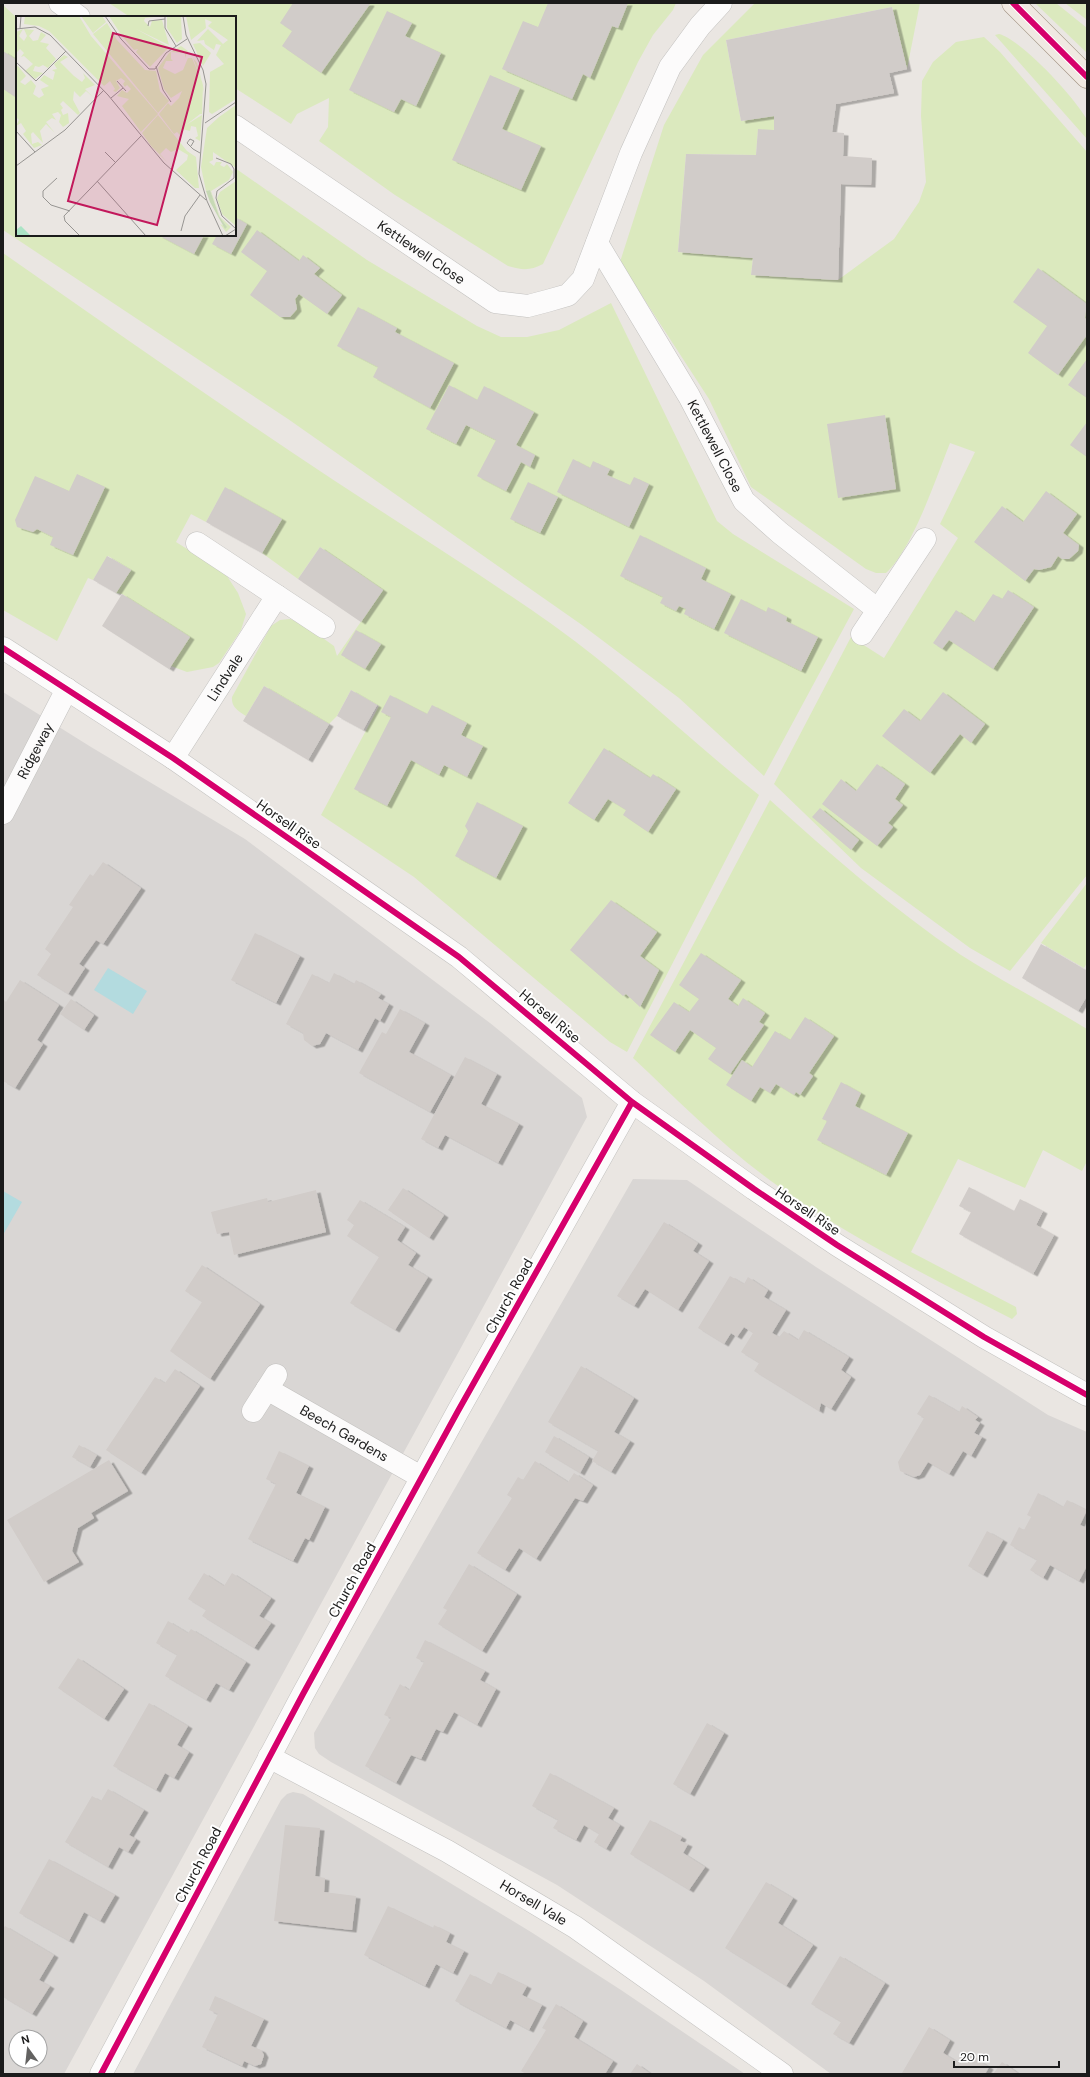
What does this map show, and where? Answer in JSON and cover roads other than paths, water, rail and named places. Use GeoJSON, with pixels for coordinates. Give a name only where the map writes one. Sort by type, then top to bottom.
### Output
{"type":"FeatureCollection","features":[{"type":"Feature","properties":{"kind":"main road"},"geometry":{"type":"LineString","coordinates":[[1013,3],[1087,77]]}},
{"type":"Feature","properties":{"kind":"street"},"geometry":{"type":"LineString","coordinates":[[60,3],[78,16]]}},
{"type":"Feature","properties":{"kind":"street","name":"Kettlewell Close"},"geometry":{"type":"LineString","coordinates":[[236,127],[495,302],[528,306],[568,295],[583,279],[631,153],[670,67],[700,26],[720,3]]}},
{"type":"Feature","properties":{"kind":"street","name":"Kettlewell Close"},"geometry":{"type":"LineString","coordinates":[[597,243],[689,396],[744,501],[780,533],[878,610]]}},
{"type":"Feature","properties":{"kind":"street"},"geometry":{"type":"LineString","coordinates":[[862,634],[925,539]]}},
{"type":"Feature","properties":{"kind":"street"},"geometry":{"type":"LineString","coordinates":[[197,543],[324,627]]}},
{"type":"Feature","properties":{"kind":"street","name":"Lindvale"},"geometry":{"type":"LineString","coordinates":[[173,758],[277,596]]}},
{"type":"Feature","properties":{"kind":"street","name":"Horsell Rise"},"geometry":{"type":"LineString","coordinates":[[3,648],[173,758],[459,957],[497,987],[632,1102],[754,1189],[837,1245],[984,1337],[1087,1395]]}},
{"type":"Feature","properties":{"kind":"street","name":"Ridgeway"},"geometry":{"type":"LineString","coordinates":[[3,814],[67,689]]}},
{"type":"Feature","properties":{"kind":"street","name":"Church Road"},"geometry":{"type":"LineString","coordinates":[[101,2074],[269,1757],[421,1477],[632,1102]]}},
{"type":"Feature","properties":{"kind":"street","name":"Beech Gardens"},"geometry":{"type":"LineString","coordinates":[[253,1411],[272,1382],[421,1477]]}},
{"type":"Feature","properties":{"kind":"street","name":"Horsell Vale"},"geometry":{"type":"LineString","coordinates":[[269,1757],[447,1851],[575,1927],[782,2074]]}},
{"type":"Feature","properties":{"kind":"water"},"geometry":{"type":"Polygon","coordinates":[[[108,968],[147,991],[133,1014],[94,990],[108,968]]]}},
{"type":"Feature","properties":{"kind":"water"},"geometry":{"type":"Polygon","coordinates":[[[3,1191],[22,1202],[3,1235],[3,1191]]]}}]}
